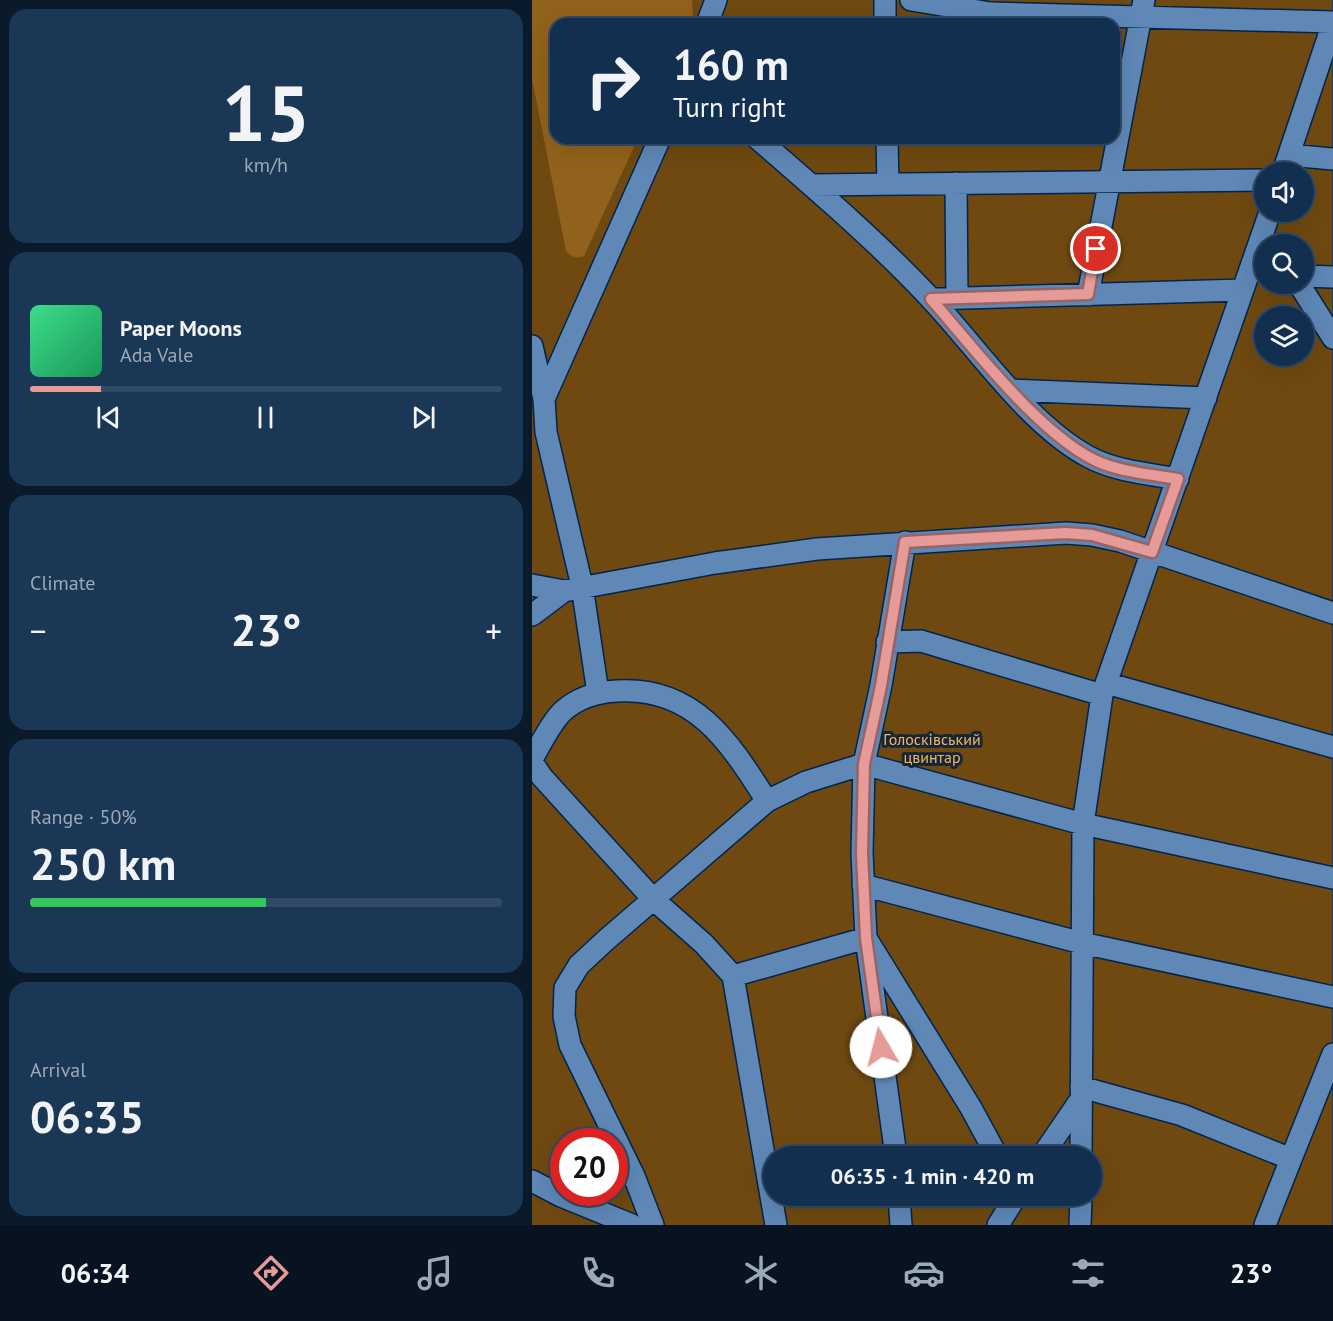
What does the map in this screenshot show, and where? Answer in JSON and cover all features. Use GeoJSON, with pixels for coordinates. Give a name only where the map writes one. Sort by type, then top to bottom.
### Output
{"type":"FeatureCollection","features":[{"type":"Feature","properties":{"kind":"street"},"geometry":{"type":"LineString","coordinates":[[709,18],[716,0]]}},
{"type":"Feature","properties":{"kind":"street"},"geometry":{"type":"LineString","coordinates":[[884,0],[885,18]]}},
{"type":"Feature","properties":{"kind":"street"},"geometry":{"type":"LineString","coordinates":[[911,0],[990,7],[1143,9],[1333,23],[1287,162]]}},
{"type":"Feature","properties":{"kind":"street"},"geometry":{"type":"LineString","coordinates":[[1120,130],[1143,9]]}},
{"type":"Feature","properties":{"kind":"street"},"geometry":{"type":"LineString","coordinates":[[544,399],[657,144]]}},
{"type":"Feature","properties":{"kind":"street"},"geometry":{"type":"LineString","coordinates":[[764,144],[811,185],[931,299],[1011,390],[1051,429],[1088,457],[1103,464],[1178,479]]}},
{"type":"Feature","properties":{"kind":"street"},"geometry":{"type":"LineString","coordinates":[[887,144],[888,184]]}},
{"type":"Feature","properties":{"kind":"street"},"geometry":{"type":"LineString","coordinates":[[1088,294],[1117,144]]}},
{"type":"Feature","properties":{"kind":"street"},"geometry":{"type":"LineString","coordinates":[[1305,162],[1333,159]]}},
{"type":"Feature","properties":{"kind":"street"},"geometry":{"type":"LineString","coordinates":[[811,185],[1254,180]]}},
{"type":"Feature","properties":{"kind":"street"},"geometry":{"type":"LineString","coordinates":[[956,183],[957,298]]}},
{"type":"Feature","properties":{"kind":"street"},"geometry":{"type":"LineString","coordinates":[[1081,1146],[1083,824],[1104,689],[1243,290],[1254,264]]}},
{"type":"Feature","properties":{"kind":"street"},"geometry":{"type":"LineString","coordinates":[[1314,276],[1333,277]]}},
{"type":"Feature","properties":{"kind":"street"},"geometry":{"type":"LineString","coordinates":[[931,299],[1243,290]]}},
{"type":"Feature","properties":{"kind":"street"},"geometry":{"type":"LineString","coordinates":[[1305,294],[1333,338]]}},
{"type":"Feature","properties":{"kind":"street"},"geometry":{"type":"LineString","coordinates":[[532,346],[544,399],[546,432],[573,589],[598,693]]}},
{"type":"Feature","properties":{"kind":"street"},"geometry":{"type":"LineString","coordinates":[[1011,390],[1206,398]]}},
{"type":"Feature","properties":{"kind":"street"},"geometry":{"type":"LineString","coordinates":[[532,585],[573,589],[817,549],[1066,533],[1092,535],[1152,552],[1333,613]]}},
{"type":"Feature","properties":{"kind":"street"},"geometry":{"type":"LineString","coordinates":[[894,1146],[866,938],[863,885],[864,764],[881,686],[905,542]]}},
{"type":"Feature","properties":{"kind":"street"},"geometry":{"type":"LineString","coordinates":[[532,615],[573,589]]}},
{"type":"Feature","properties":{"kind":"street"},"geometry":{"type":"LineString","coordinates":[[887,642],[921,641],[1333,747]]}},
{"type":"Feature","properties":{"kind":"street"},"geometry":{"type":"LineString","coordinates":[[767,801],[739,757],[715,729],[692,710],[670,698],[650,692],[631,690],[598,693],[577,700],[561,714],[532,760],[542,777],[653,899],[704,944],[733,976],[776,1225]]}},
{"type":"Feature","properties":{"kind":"street"},"geometry":{"type":"LineString","coordinates":[[652,1225],[634,1176],[570,1045],[563,1000],[565,988],[579,965],[767,801],[806,782],[864,764],[1083,824],[1333,878]]}},
{"type":"Feature","properties":{"kind":"street"},"geometry":{"type":"LineString","coordinates":[[863,885],[1082,942],[1333,997]]}},
{"type":"Feature","properties":{"kind":"street"},"geometry":{"type":"LineString","coordinates":[[733,976],[866,938]]}},
{"type":"Feature","properties":{"kind":"street"},"geometry":{"type":"LineString","coordinates":[[866,938],[972,1108],[992,1146]]}},
{"type":"Feature","properties":{"kind":"street"},"geometry":{"type":"LineString","coordinates":[[1265,1225],[1333,1054]]}},
{"type":"Feature","properties":{"kind":"street"},"geometry":{"type":"LineString","coordinates":[[1048,1146],[1081,1093]]}},
{"type":"Feature","properties":{"kind":"street"},"geometry":{"type":"LineString","coordinates":[[1081,1093],[1182,1115],[1291,1159]]}},
{"type":"Feature","properties":{"kind":"street"},"geometry":{"type":"LineString","coordinates":[[532,1180],[561,1196],[632,1225]]}},
{"type":"Feature","properties":{"kind":"street"},"geometry":{"type":"LineString","coordinates":[[900,1206],[901,1225]]}},
{"type":"Feature","properties":{"kind":"street"},"geometry":{"type":"LineString","coordinates":[[998,1225],[1010,1206]]}},
{"type":"Feature","properties":{"kind":"street"},"geometry":{"type":"LineString","coordinates":[[1080,1225],[1081,1206]]}},
{"type":"Feature","properties":{"kind":"green space","name":"Голосківський цвинтар"},"geometry":{"type":"Polygon","coordinates":[[[532,0],[1332,0],[1332,1225],[532,1225],[532,0]]]}},
{"type":"Feature","properties":{"kind":"shaded area"},"geometry":{"type":"Polygon","coordinates":[[[532,0],[692,0],[693,18],[550,18],[550,144],[635,144],[584,256],[581,257],[574,257],[566,251],[532,79],[532,0]]]}},
{"type":"Feature","properties":{"kind":"route"},"geometry":{"type":"LineString","coordinates":[[881,1047],[866,938],[862,853],[864,764],[881,686],[905,542],[1066,533],[1092,535],[1120,541],[1152,552],[1178,479],[1103,464],[1070,445],[1010,388],[931,299],[1088,294],[1096,249]]}}]}
